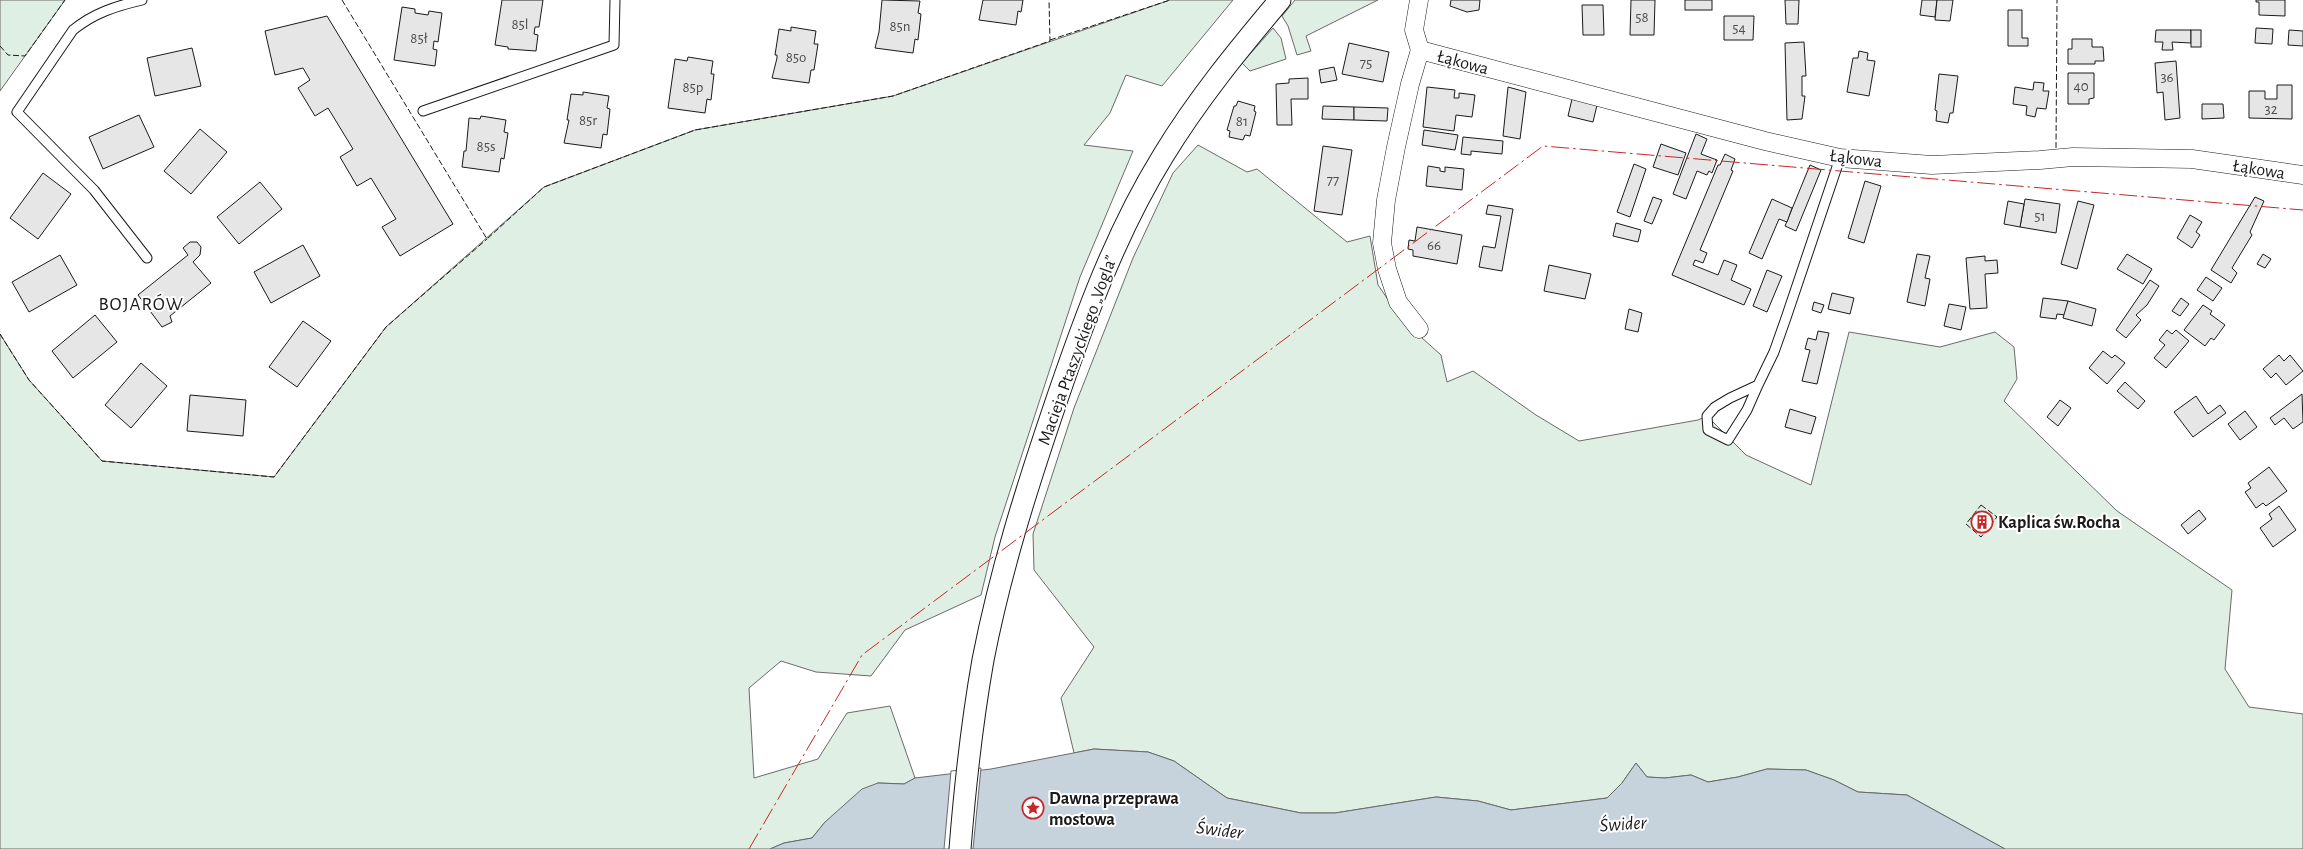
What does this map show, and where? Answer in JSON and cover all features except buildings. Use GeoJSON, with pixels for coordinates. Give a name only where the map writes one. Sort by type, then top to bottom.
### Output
{"type":"FeatureCollection","features":[{"type":"Feature","properties":{"kind":"street","name":"Macieja Ptaszyckiego „Vogla”"},"geometry":{"type":"LineString","coordinates":[[960,849],[971,743],[983,661],[1018,517],[1089,310],[1112,253],[1162,157],[1224,67],[1280,0]]}},
{"type":"Feature","properties":{"kind":"street","name":"Łąkowa"},"geometry":{"type":"LineString","coordinates":[[1419,0],[1414,30],[1420,50],[1410,84],[1396,147],[1386,200],[1382,243],[1387,269],[1398,302],[1420,330]]}},
{"type":"Feature","properties":{"kind":"street","name":"Łąkowa"},"geometry":{"type":"LineString","coordinates":[[1420,50],[1765,141],[1840,158],[1932,165],[2073,157],[2183,159],[2303,175]]}},
{"type":"Feature","properties":{"kind":"lane"},"geometry":{"type":"LineString","coordinates":[[142,0],[110,8],[84,21],[73,30],[17,112],[94,190],[147,258]]}},
{"type":"Feature","properties":{"kind":"lane"},"geometry":{"type":"LineString","coordinates":[[423,111],[614,45],[616,0]]}},
{"type":"Feature","properties":{"kind":"lane"},"geometry":{"type":"LineString","coordinates":[[1758,385],[1715,407],[1707,416],[1708,430],[1728,440],[1747,410],[1774,352],[1840,158]]}},
{"type":"Feature","properties":{"kind":"green space"},"geometry":{"type":"Polygon","coordinates":[[[0,0],[65,0],[0,91],[0,0]]]}},
{"type":"Feature","properties":{"kind":"green space"},"geometry":{"type":"Polygon","coordinates":[[[1170,0],[1233,0],[1162,86],[1126,75],[1110,113],[1084,145],[1133,151],[1080,277],[995,537],[981,595],[905,630],[871,676],[816,672],[781,661],[749,688],[754,778],[818,759],[847,713],[890,706],[915,778],[904,784],[878,783],[825,822],[812,838],[784,843],[770,849],[0,849],[0,334],[29,380],[102,461],[274,477],[386,327],[544,187],[695,130],[893,96],[1170,0]]]}},
{"type":"Feature","properties":{"kind":"green space"},"geometry":{"type":"Polygon","coordinates":[[[1295,0],[1378,0],[1306,36],[1311,51],[1297,55],[1288,26],[1282,16],[1295,0]]]}},
{"type":"Feature","properties":{"kind":"green space"},"geometry":{"type":"Polygon","coordinates":[[[1273,28],[1281,38],[1286,59],[1250,71],[1242,63],[1273,28]]]}},
{"type":"Feature","properties":{"kind":"green space"},"geometry":{"type":"Polygon","coordinates":[[[1198,145],[1247,172],[1257,169],[1347,242],[1370,236],[1378,285],[1402,320],[1441,355],[1447,382],[1473,371],[1536,415],[1579,441],[1698,420],[1707,416],[1746,455],[1811,485],[1849,332],[1940,347],[1995,332],[2014,347],[2017,379],[2004,401],[2117,511],[2232,590],[2225,669],[2249,707],[2303,714],[2303,849],[2005,849],[1907,795],[1858,792],[1834,780],[1806,770],[1767,769],[1738,777],[1708,782],[1691,775],[1665,778],[1647,777],[1636,763],[1622,783],[1607,798],[1511,810],[1478,801],[1436,797],[1335,813],[1301,813],[1227,798],[1174,761],[1148,752],[1094,749],[1074,753],[1061,698],[1094,647],[1034,570],[1033,534],[1074,408],[1133,258],[1173,173],[1198,145]]]}},
{"type":"Feature","properties":{"kind":"water","name":"Świder"},"geometry":{"type":"Polygon","coordinates":[[[1094,749],[1148,752],[1174,761],[1227,798],[1301,813],[1335,813],[1436,797],[1478,801],[1511,810],[1607,798],[1622,783],[1636,763],[1647,777],[1665,778],[1691,775],[1708,782],[1738,777],[1767,769],[1806,770],[1834,780],[1858,792],[1907,795],[2005,849],[770,849],[784,843],[812,838],[825,822],[862,789],[878,783],[904,784],[915,778],[991,769],[1094,749]]]}},
{"type":"Feature","properties":{"kind":"pier"},"geometry":{"type":"Polygon","coordinates":[[[981,768],[973,849],[944,849],[951,771],[981,768]]]}},
{"type":"Feature","properties":{"kind":"fence"},"geometry":{"type":"LineString","coordinates":[[0,46],[8,55],[25,56],[65,0]]}},
{"type":"Feature","properties":{"kind":"fence"},"geometry":{"type":"LineString","coordinates":[[342,0],[487,239],[544,187],[695,130],[893,96],[1050,41],[1049,0]]}},
{"type":"Feature","properties":{"kind":"fence"},"geometry":{"type":"LineString","coordinates":[[1050,40],[1170,0]]}},
{"type":"Feature","properties":{"kind":"fence"},"geometry":{"type":"LineString","coordinates":[[2056,148],[2057,0]]}},
{"type":"Feature","properties":{"kind":"fence"},"geometry":{"type":"LineString","coordinates":[[0,334],[29,380],[102,461],[274,477],[386,327],[487,239]]}},
{"type":"Feature","properties":{"kind":"fence"},"geometry":{"type":"LineString","coordinates":[[1981,505],[1997,517],[1981,537],[1966,524],[1981,505]]}},
{"type":"Feature","properties":{"kind":"power"},"geometry":{"type":"LineString","coordinates":[[749,849],[862,655],[1543,146],[2303,210]]}},
{"type":"Feature","properties":{"kind":"place","name":"Kaplica św.Rocha"},"geometry":{"type":"Point","coordinates":[1982,522]}},
{"type":"Feature","properties":{"kind":"place","name":"Dawna przeprawa mostowa"},"geometry":{"type":"Point","coordinates":[1033,808]}},
{"type":"Feature","properties":{"kind":"district","name":"BOJARÓW"},"geometry":{"type":"Point","coordinates":[141,303]}}]}
